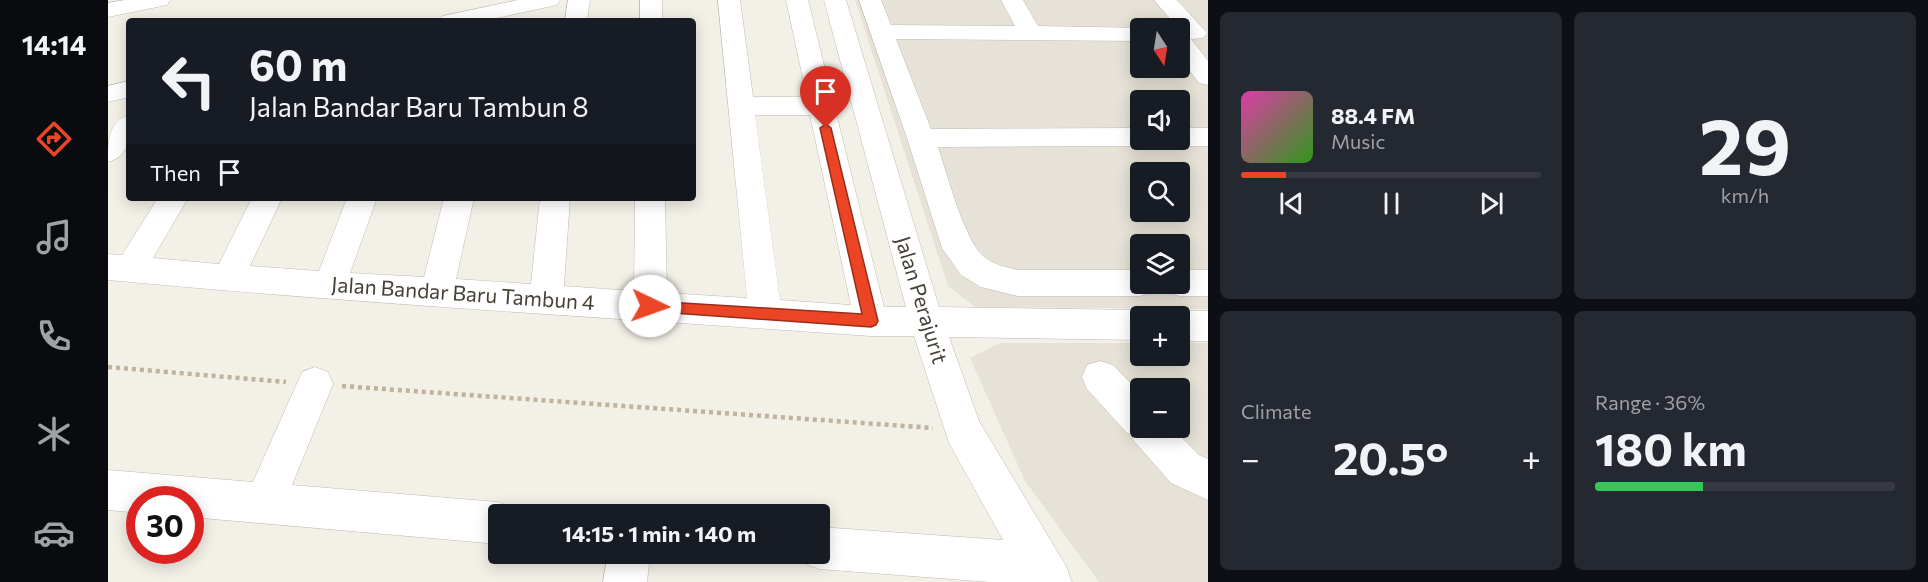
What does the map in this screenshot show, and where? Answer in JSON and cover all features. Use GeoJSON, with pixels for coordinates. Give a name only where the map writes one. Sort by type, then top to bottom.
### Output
{"type":"FeatureCollection","features":[{"type":"Feature","properties":{"kind":"street"},"geometry":{"type":"LineString","coordinates":[[108,10],[159,0]]}},
{"type":"Feature","properties":{"kind":"street"},"geometry":{"type":"LineString","coordinates":[[482,18],[503,16],[549,0]]}},
{"type":"Feature","properties":{"kind":"street"},"geometry":{"type":"LineString","coordinates":[[576,18],[579,0]]}},
{"type":"Feature","properties":{"kind":"street"},"geometry":{"type":"LineString","coordinates":[[651,0],[651,18]]}},
{"type":"Feature","properties":{"kind":"street"},"geometry":{"type":"LineString","coordinates":[[729,0],[765,313]]}},
{"type":"Feature","properties":{"kind":"street"},"geometry":{"type":"LineString","coordinates":[[797,0],[871,321]]}},
{"type":"Feature","properties":{"kind":"street","name":"Jalan Perajurit"},"geometry":{"type":"LineString","coordinates":[[835,0],[927,322],[963,430],[1044,573]]}},
{"type":"Feature","properties":{"kind":"street"},"geometry":{"type":"LineString","coordinates":[[870,0],[921,138],[958,248],[972,266],[992,278],[1018,283],[1130,283]]}},
{"type":"Feature","properties":{"kind":"street"},"geometry":{"type":"LineString","coordinates":[[1012,0],[1030,33]]}},
{"type":"Feature","properties":{"kind":"street"},"geometry":{"type":"LineString","coordinates":[[1165,0],[1178,18]]}},
{"type":"Feature","properties":{"kind":"street"},"geometry":{"type":"LineString","coordinates":[[882,32],[1130,34]]}},
{"type":"Feature","properties":{"kind":"street"},"geometry":{"type":"LineString","coordinates":[[1190,35],[1208,77]]}},
{"type":"Feature","properties":{"kind":"street"},"geometry":{"type":"LineString","coordinates":[[108,94],[126,90]]}},
{"type":"Feature","properties":{"kind":"street"},"geometry":{"type":"LineString","coordinates":[[740,106],[821,106]]}},
{"type":"Feature","properties":{"kind":"street"},"geometry":{"type":"LineString","coordinates":[[108,152],[126,128]]}},
{"type":"Feature","properties":{"kind":"street"},"geometry":{"type":"LineString","coordinates":[[921,138],[1130,137]]}},
{"type":"Feature","properties":{"kind":"street"},"geometry":{"type":"LineString","coordinates":[[1190,137],[1208,137]]}},
{"type":"Feature","properties":{"kind":"street"},"geometry":{"type":"LineString","coordinates":[[120,267],[171,201]]}},
{"type":"Feature","properties":{"kind":"street"},"geometry":{"type":"LineString","coordinates":[[228,278],[266,201]]}},
{"type":"Feature","properties":{"kind":"street"},"geometry":{"type":"LineString","coordinates":[[330,284],[361,201]]}},
{"type":"Feature","properties":{"kind":"street"},"geometry":{"type":"LineString","coordinates":[[436,291],[458,201]]}},
{"type":"Feature","properties":{"kind":"street"},"geometry":{"type":"LineString","coordinates":[[546,300],[555,201]]}},
{"type":"Feature","properties":{"kind":"street"},"geometry":{"type":"LineString","coordinates":[[650,201],[650,306]]}},
{"type":"Feature","properties":{"kind":"street","name":"Jalan Bandar Baru Tambun 4"},"geometry":{"type":"LineString","coordinates":[[120,267],[228,278],[871,321],[1130,325]]}},
{"type":"Feature","properties":{"kind":"street"},"geometry":{"type":"LineString","coordinates":[[1190,283],[1208,283]]}},
{"type":"Feature","properties":{"kind":"street"},"geometry":{"type":"LineString","coordinates":[[1190,326],[1208,326]]}},
{"type":"Feature","properties":{"kind":"street"},"geometry":{"type":"LineString","coordinates":[[1100,377],[1130,409]]}},
{"type":"Feature","properties":{"kind":"street"},"geometry":{"type":"LineString","coordinates":[[264,503],[315,384]]}},
{"type":"Feature","properties":{"kind":"street"},"geometry":{"type":"LineString","coordinates":[[1156,438],[1185,469],[1208,480]]}},
{"type":"Feature","properties":{"kind":"street"},"geometry":{"type":"LineString","coordinates":[[109,492],[488,522]]}},
{"type":"Feature","properties":{"kind":"street"},"geometry":{"type":"LineString","coordinates":[[830,549],[1044,573]]}},
{"type":"Feature","properties":{"kind":"street"},"geometry":{"type":"LineString","coordinates":[[625,582],[628,564]]}},
{"type":"Feature","properties":{"kind":"path"},"geometry":{"type":"LineString","coordinates":[[108,367],[963,430]]}},
{"type":"Feature","properties":{"kind":"shaded area"},"geometry":{"type":"Polygon","coordinates":[[[855,0],[1208,0],[1208,309],[1190,309],[1190,306],[1130,306],[1130,308],[975,307],[948,286],[855,0]]]}},
{"type":"Feature","properties":{"kind":"shaded area"},"geometry":{"type":"Polygon","coordinates":[[[1000,343],[1130,343],[1130,366],[1190,366],[1190,343],[1208,343],[1208,582],[1099,582],[1025,481],[970,358],[1000,343]]]}},
{"type":"Feature","properties":{"kind":"route"},"geometry":{"type":"LineString","coordinates":[[650,306],[871,321],[826,128]]}}]}
